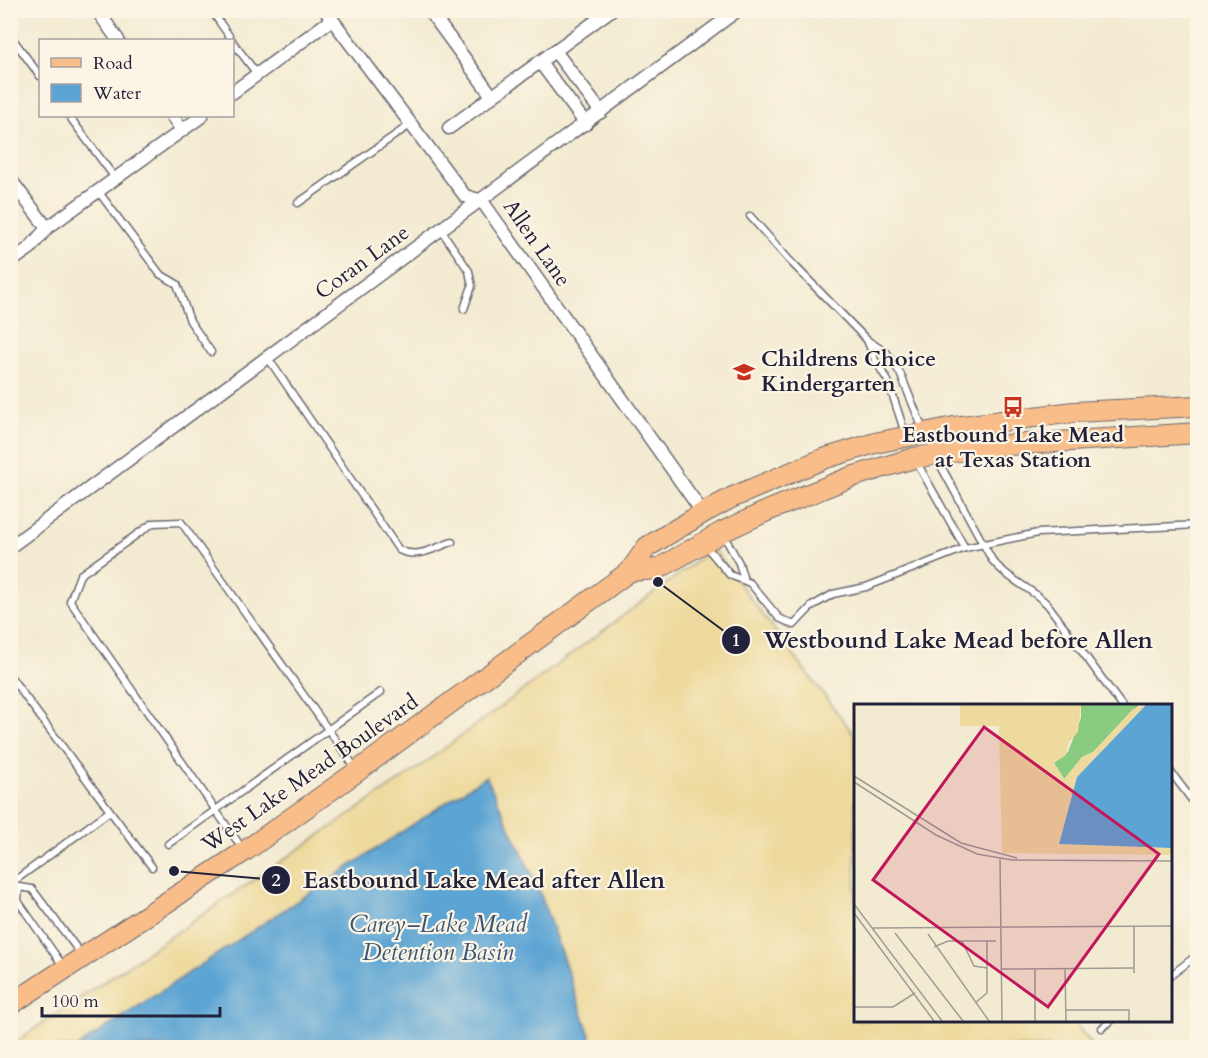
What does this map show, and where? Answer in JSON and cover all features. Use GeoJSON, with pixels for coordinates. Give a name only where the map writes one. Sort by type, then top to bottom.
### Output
{"type":"FeatureCollection","features":[{"type":"Feature","properties":{"kind":"main road","name":"West Lake Mead Boulevard"},"geometry":{"type":"LineString","coordinates":[[10,1005],[244,851],[358,771],[630,571],[647,547],[703,513],[823,459],[916,434],[1074,412],[1197,406]]}},
{"type":"Feature","properties":{"kind":"main road"},"geometry":{"type":"LineString","coordinates":[[630,571],[658,569],[722,532],[806,494],[851,477],[914,458],[992,446],[1197,433]]}},
{"type":"Feature","properties":{"kind":"main road"},"geometry":{"type":"LineString","coordinates":[[916,434],[934,454]]}},
{"type":"Feature","properties":{"kind":"main road"},"geometry":{"type":"LineString","coordinates":[[914,458],[916,434]]}},
{"type":"Feature","properties":{"kind":"street"},"geometry":{"type":"LineString","coordinates":[[97,10],[117,39]]}},
{"type":"Feature","properties":{"kind":"street"},"geometry":{"type":"LineString","coordinates":[[429,10],[492,96]]}},
{"type":"Feature","properties":{"kind":"street","name":"Coran Lane"},"geometry":{"type":"LineString","coordinates":[[10,548],[738,10]]}},
{"type":"Feature","properties":{"kind":"street"},"geometry":{"type":"LineString","coordinates":[[449,128],[605,12]]}},
{"type":"Feature","properties":{"kind":"street"},"geometry":{"type":"LineString","coordinates":[[234,92],[328,15]]}},
{"type":"Feature","properties":{"kind":"street","name":"Allen Lane"},"geometry":{"type":"LineString","coordinates":[[328,15],[465,196],[482,201],[703,513]]}},
{"type":"Feature","properties":{"kind":"street"},"geometry":{"type":"LineString","coordinates":[[555,51],[602,112]]}},
{"type":"Feature","properties":{"kind":"street"},"geometry":{"type":"LineString","coordinates":[[540,62],[585,124]]}},
{"type":"Feature","properties":{"kind":"street"},"geometry":{"type":"LineString","coordinates":[[173,117],[182,130]]}},
{"type":"Feature","properties":{"kind":"street"},"geometry":{"type":"LineString","coordinates":[[10,262],[30,248],[47,228],[201,117]]}},
{"type":"Feature","properties":{"kind":"street"},"geometry":{"type":"LineString","coordinates":[[10,179],[47,228]]}},
{"type":"Feature","properties":{"kind":"lane"},"geometry":{"type":"LineString","coordinates":[[211,10],[231,39]]}},
{"type":"Feature","properties":{"kind":"lane"},"geometry":{"type":"LineString","coordinates":[[10,35],[39,75]]}},
{"type":"Feature","properties":{"kind":"lane"},"geometry":{"type":"LineString","coordinates":[[234,44],[257,75]]}},
{"type":"Feature","properties":{"kind":"lane"},"geometry":{"type":"LineString","coordinates":[[70,117],[115,179]]}},
{"type":"Feature","properties":{"kind":"lane"},"geometry":{"type":"LineString","coordinates":[[298,202],[411,124]]}},
{"type":"Feature","properties":{"kind":"lane"},"geometry":{"type":"LineString","coordinates":[[98,191],[160,274],[177,284],[190,321],[211,352]]}},
{"type":"Feature","properties":{"kind":"lane"},"geometry":{"type":"LineString","coordinates":[[750,216],[867,340],[887,353],[900,373],[916,434]]}},
{"type":"Feature","properties":{"kind":"lane"},"geometry":{"type":"LineString","coordinates":[[441,230],[469,271],[472,286],[464,309]]}},
{"type":"Feature","properties":{"kind":"lane"},"geometry":{"type":"LineString","coordinates":[[867,340],[875,360],[916,434]]}},
{"type":"Feature","properties":{"kind":"lane"},"geometry":{"type":"LineString","coordinates":[[268,357],[399,550],[408,554],[419,554],[452,542]]}},
{"type":"Feature","properties":{"kind":"lane"},"geometry":{"type":"LineString","coordinates":[[934,454],[983,545],[999,569],[1035,592],[1048,605],[1121,704]]}},
{"type":"Feature","properties":{"kind":"lane"},"geometry":{"type":"LineString","coordinates":[[914,458],[966,548]]}},
{"type":"Feature","properties":{"kind":"lane"},"geometry":{"type":"LineString","coordinates":[[244,851],[70,601],[80,575],[153,523],[181,522],[358,771]]}},
{"type":"Feature","properties":{"kind":"lane"},"geometry":{"type":"LineString","coordinates":[[703,542],[730,575],[750,583],[779,618],[794,625],[812,606],[833,594],[866,587],[966,548],[1038,533],[1197,525]]}},
{"type":"Feature","properties":{"kind":"lane"},"geometry":{"type":"LineString","coordinates":[[722,532],[739,563],[744,580]]}},
{"type":"Feature","properties":{"kind":"lane"},"geometry":{"type":"LineString","coordinates":[[10,676],[152,867]]}},
{"type":"Feature","properties":{"kind":"lane"},"geometry":{"type":"LineString","coordinates":[[168,844],[381,692]]}},
{"type":"Feature","properties":{"kind":"lane"},"geometry":{"type":"LineString","coordinates":[[1172,774],[1197,808]]}},
{"type":"Feature","properties":{"kind":"lane"},"geometry":{"type":"LineString","coordinates":[[15,884],[110,812]]}},
{"type":"Feature","properties":{"kind":"lane"},"geometry":{"type":"LineString","coordinates":[[15,884],[32,889],[83,957]]}},
{"type":"Feature","properties":{"kind":"lane"},"geometry":{"type":"LineString","coordinates":[[15,884],[18,901],[65,969]]}},
{"type":"Feature","properties":{"kind":"lane"},"geometry":{"type":"LineString","coordinates":[[1172,974],[1196,956]]}},
{"type":"Feature","properties":{"kind":"lane"},"geometry":{"type":"LineString","coordinates":[[1102,1028],[1110,1022]]}},
{"type":"Feature","properties":{"kind":"sand"},"geometry":{"type":"Polygon","coordinates":[[[713,549],[854,735],[854,1022],[1074,1022],[1094,1047],[594,1047],[539,890],[486,776],[77,1047],[11,1048],[11,1045],[414,771],[713,549]]]}},
{"type":"Feature","properties":{"kind":"water","name":"Carey–Lake Mead Detention Basin"},"geometry":{"type":"Polygon","coordinates":[[[486,776],[539,890],[594,1047],[77,1047],[486,776]]]}},
{"type":"Feature","properties":{"kind":"place","name":"Childrens Choice Kindergarten"},"geometry":{"type":"Point","coordinates":[744,372]}},
{"type":"Feature","properties":{"kind":"place","name":"Eastbound Lake Mead at Texas Station"},"geometry":{"type":"Point","coordinates":[1013,407]}},
{"type":"Feature","properties":{"kind":"place","name":"Westbound Lake Mead before Allen"},"geometry":{"type":"Point","coordinates":[658,582]}},
{"type":"Feature","properties":{"kind":"place","name":"Eastbound Lake Mead after Allen"},"geometry":{"type":"Point","coordinates":[174,871]}}]}
